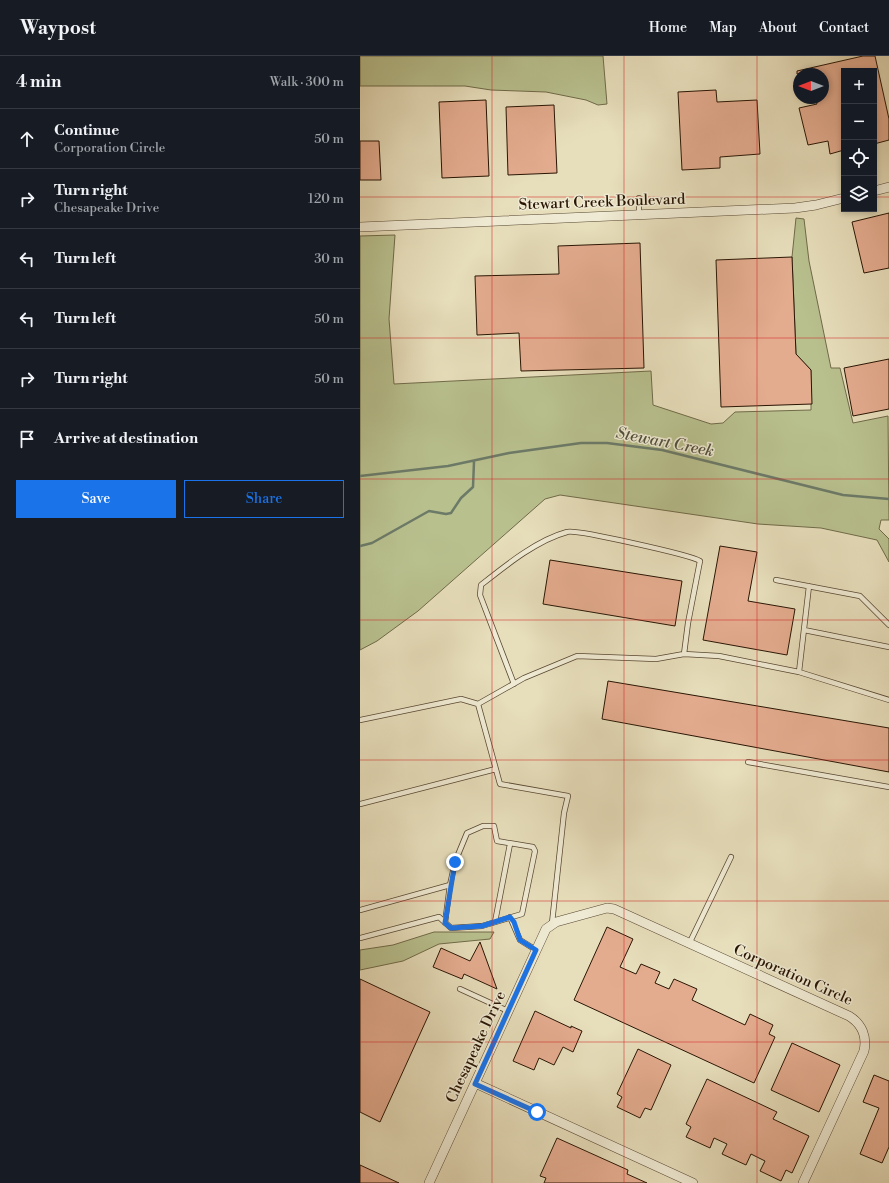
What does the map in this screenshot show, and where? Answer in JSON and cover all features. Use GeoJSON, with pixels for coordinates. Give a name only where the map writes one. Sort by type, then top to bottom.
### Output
{"type":"FeatureCollection","features":[{"type":"Feature","properties":{"kind":"street"},"geometry":{"type":"LineString","coordinates":[[877,190],[889,187]]}},
{"type":"Feature","properties":{"kind":"street","name":"Stewart Creek Boulevard"},"geometry":{"type":"LineString","coordinates":[[360,227],[795,208],[816,206],[841,199]]}},
{"type":"Feature","properties":{"kind":"street","name":"Corporation Circle"},"geometry":{"type":"LineString","coordinates":[[552,924],[607,908],[614,909],[849,1016],[862,1028],[865,1036],[864,1051],[803,1183]]}},
{"type":"Feature","properties":{"kind":"street","name":"Chesapeake Drive"},"geometry":{"type":"LineString","coordinates":[[429,1183],[536,950],[546,929],[552,924]]}},
{"type":"Feature","properties":{"kind":"street"},"geometry":{"type":"LineString","coordinates":[[475,1084],[693,1183]]}},
{"type":"Feature","properties":{"kind":"lane"},"geometry":{"type":"LineString","coordinates":[[639,198],[639,214]]}},
{"type":"Feature","properties":{"kind":"lane"},"geometry":{"type":"LineString","coordinates":[[514,684],[480,595],[481,585],[511,561],[568,531],[673,551],[700,561],[688,623],[684,654]]}},
{"type":"Feature","properties":{"kind":"lane"},"geometry":{"type":"LineString","coordinates":[[776,580],[860,596],[889,624]]}},
{"type":"Feature","properties":{"kind":"lane"},"geometry":{"type":"LineString","coordinates":[[799,672],[809,586]]}},
{"type":"Feature","properties":{"kind":"lane"},"geometry":{"type":"LineString","coordinates":[[804,630],[889,647]]}},
{"type":"Feature","properties":{"kind":"lane"},"geometry":{"type":"LineString","coordinates":[[360,720],[462,699],[478,704],[514,684],[578,656],[656,660],[684,654],[719,656],[799,672],[872,693],[889,700]]}},
{"type":"Feature","properties":{"kind":"lane"},"geometry":{"type":"LineString","coordinates":[[478,704],[500,784],[568,796],[564,813],[552,924]]}},
{"type":"Feature","properties":{"kind":"lane"},"geometry":{"type":"LineString","coordinates":[[748,762],[889,787]]}},
{"type":"Feature","properties":{"kind":"lane"},"geometry":{"type":"LineString","coordinates":[[360,804],[496,769]]}},
{"type":"Feature","properties":{"kind":"lane"},"geometry":{"type":"LineString","coordinates":[[360,938],[440,917],[445,923],[451,928],[482,926],[522,914],[535,851],[533,847],[497,841],[494,826],[483,826],[467,833],[455,862],[450,885],[445,923]]}},
{"type":"Feature","properties":{"kind":"lane"},"geometry":{"type":"LineString","coordinates":[[495,922],[510,844]]}},
{"type":"Feature","properties":{"kind":"lane"},"geometry":{"type":"LineString","coordinates":[[688,944],[730,857]]}},
{"type":"Feature","properties":{"kind":"lane"},"geometry":{"type":"LineString","coordinates":[[360,910],[450,885]]}},
{"type":"Feature","properties":{"kind":"lane"},"geometry":{"type":"LineString","coordinates":[[510,917],[514,922],[520,940],[536,950]]}},
{"type":"Feature","properties":{"kind":"lane"},"geometry":{"type":"LineString","coordinates":[[460,989],[508,1011]]}},
{"type":"Feature","properties":{"kind":"green space"},"geometry":{"type":"Polygon","coordinates":[[[360,56],[603,56],[607,104],[598,105],[586,100],[546,92],[491,90],[465,86],[360,86],[360,56]]]}},
{"type":"Feature","properties":{"kind":"green space"},"geometry":{"type":"Polygon","coordinates":[[[796,218],[804,219],[809,261],[831,368],[840,368],[853,423],[888,416],[889,520],[881,520],[879,529],[889,539],[889,562],[877,540],[821,528],[758,524],[560,495],[545,499],[418,611],[377,641],[360,650],[360,236],[395,235],[389,319],[394,384],[651,371],[653,405],[711,424],[723,423],[735,412],[811,410],[811,370],[796,354],[792,257],[796,218]]]}},
{"type":"Feature","properties":{"kind":"green space"},"geometry":{"type":"Polygon","coordinates":[[[434,932],[494,932],[490,939],[439,944],[403,961],[360,970],[360,950],[393,945],[434,932]]]}},
{"type":"Feature","properties":{"kind":"building"},"geometry":{"type":"Polygon","coordinates":[[[863,56],[875,56],[889,119],[889,140],[877,143],[877,68],[841,68],[841,151],[830,154],[828,141],[808,145],[799,108],[817,104],[829,104],[829,68],[810,68],[863,56]]]}},
{"type":"Feature","properties":{"kind":"building"},"geometry":{"type":"Polygon","coordinates":[[[716,90],[717,102],[757,100],[760,154],[720,157],[720,168],[682,170],[678,92],[716,90]]]}},
{"type":"Feature","properties":{"kind":"building"},"geometry":{"type":"Polygon","coordinates":[[[486,100],[489,176],[442,178],[439,102],[486,100]]]}},
{"type":"Feature","properties":{"kind":"building"},"geometry":{"type":"Polygon","coordinates":[[[554,105],[557,173],[508,175],[506,107],[554,105]]]}},
{"type":"Feature","properties":{"kind":"building"},"geometry":{"type":"Polygon","coordinates":[[[360,141],[379,141],[381,180],[360,180],[360,141]]]}},
{"type":"Feature","properties":{"kind":"building"},"geometry":{"type":"Polygon","coordinates":[[[889,213],[889,268],[864,273],[852,222],[889,213]]]}},
{"type":"Feature","properties":{"kind":"building"},"geometry":{"type":"Polygon","coordinates":[[[640,243],[644,368],[521,371],[519,333],[477,335],[475,276],[559,274],[558,246],[640,243]]]}},
{"type":"Feature","properties":{"kind":"building"},"geometry":{"type":"Polygon","coordinates":[[[792,257],[796,354],[811,370],[812,404],[721,407],[716,260],[792,257]]]}},
{"type":"Feature","properties":{"kind":"building"},"geometry":{"type":"Polygon","coordinates":[[[889,359],[889,409],[853,416],[844,368],[889,359]]]}},
{"type":"Feature","properties":{"kind":"building"},"geometry":{"type":"Polygon","coordinates":[[[720,546],[757,552],[748,601],[795,609],[787,655],[703,640],[720,546]]]}},
{"type":"Feature","properties":{"kind":"building"},"geometry":{"type":"Polygon","coordinates":[[[550,560],[682,581],[675,626],[543,604],[550,560]]]}},
{"type":"Feature","properties":{"kind":"building"},"geometry":{"type":"Polygon","coordinates":[[[608,681],[889,728],[889,772],[602,719],[608,681]]]}},
{"type":"Feature","properties":{"kind":"building"},"geometry":{"type":"Polygon","coordinates":[[[607,927],[633,939],[620,967],[636,974],[641,964],[660,972],[655,983],[669,989],[674,979],[697,989],[692,1000],[745,1025],[750,1014],[773,1025],[769,1034],[775,1037],[754,1083],[574,1000],[607,927]]]}},
{"type":"Feature","properties":{"kind":"building"},"geometry":{"type":"Polygon","coordinates":[[[480,942],[497,989],[464,974],[462,979],[433,967],[441,948],[470,961],[480,942]]]}},
{"type":"Feature","properties":{"kind":"building"},"geometry":{"type":"Polygon","coordinates":[[[360,979],[430,1012],[380,1122],[360,1112],[360,979]]]}},
{"type":"Feature","properties":{"kind":"building"},"geometry":{"type":"Polygon","coordinates":[[[535,1011],[571,1028],[571,1026],[582,1031],[573,1052],[563,1047],[554,1065],[539,1058],[534,1070],[513,1061],[535,1011]]]}},
{"type":"Feature","properties":{"kind":"building"},"geometry":{"type":"Polygon","coordinates":[[[792,1043],[840,1065],[819,1112],[771,1090],[792,1043]]]}},
{"type":"Feature","properties":{"kind":"building"},"geometry":{"type":"Polygon","coordinates":[[[638,1049],[671,1065],[651,1110],[645,1108],[640,1118],[617,1107],[622,1097],[617,1094],[638,1049]]]}},
{"type":"Feature","properties":{"kind":"building"},"geometry":{"type":"Polygon","coordinates":[[[874,1075],[889,1081],[889,1147],[882,1163],[860,1154],[879,1108],[863,1102],[874,1075]]]}},
{"type":"Feature","properties":{"kind":"building"},"geometry":{"type":"Polygon","coordinates":[[[707,1079],[777,1112],[773,1119],[809,1136],[792,1173],[786,1170],[781,1181],[760,1171],[765,1161],[751,1154],[746,1165],[722,1154],[727,1144],[714,1138],[710,1148],[686,1137],[691,1127],[686,1124],[707,1079]]]}},
{"type":"Feature","properties":{"kind":"building"},"geometry":{"type":"Polygon","coordinates":[[[557,1138],[628,1170],[627,1174],[647,1183],[544,1183],[546,1178],[540,1176],[557,1138]]]}},
{"type":"Feature","properties":{"kind":"building"},"geometry":{"type":"Polygon","coordinates":[[[360,1165],[399,1183],[360,1183],[360,1165]]]}},
{"type":"Feature","properties":{"kind":"waterway","name":"Stewart Creek"},"geometry":{"type":"LineString","coordinates":[[360,476],[448,466],[509,453],[581,443],[607,443],[662,450],[843,495],[889,499]]}},
{"type":"Feature","properties":{"kind":"waterway","name":"Stewart Creek"},"geometry":{"type":"LineString","coordinates":[[360,546],[372,543],[429,511],[446,514],[451,513],[461,498],[473,487],[474,462]]}},
{"type":"Feature","properties":{"kind":"route"},"geometry":{"type":"LineString","coordinates":[[455,862],[450,885],[445,923],[451,928],[482,926],[510,917],[514,922],[520,940],[536,950],[475,1084],[537,1112]]}}]}
